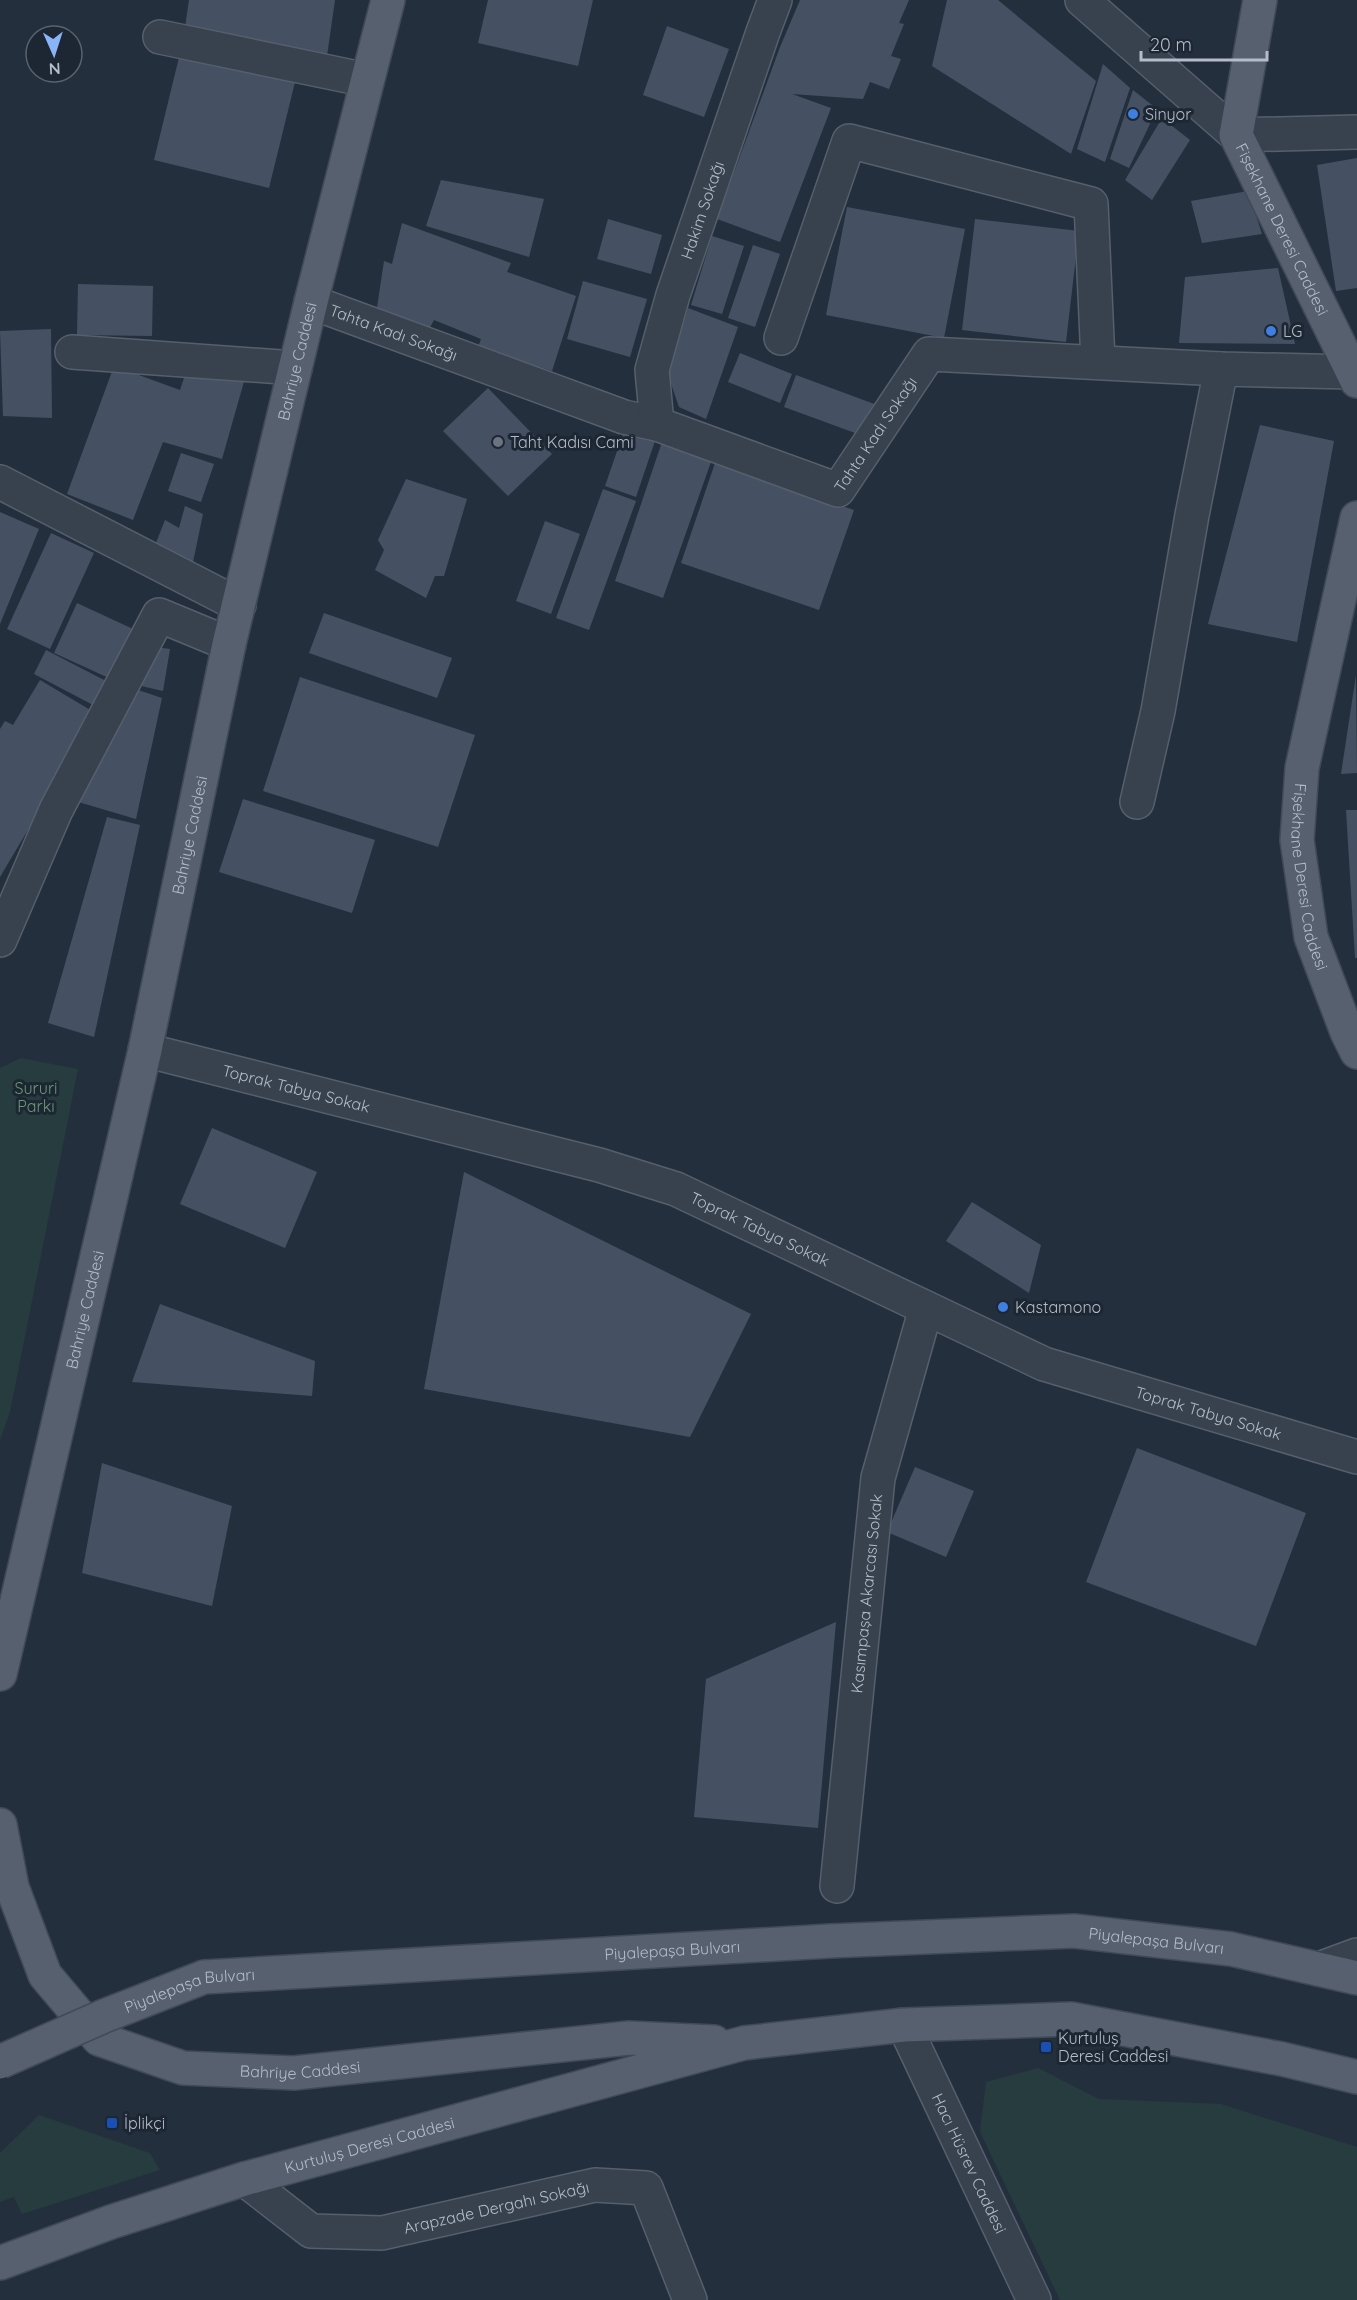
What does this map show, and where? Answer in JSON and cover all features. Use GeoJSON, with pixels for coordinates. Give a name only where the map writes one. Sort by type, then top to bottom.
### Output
{"type":"FeatureCollection","features":[{"type":"Feature","properties":{"kind":"main road","name":"Bahriye Caddesi"},"geometry":{"type":"LineString","coordinates":[[0,1674],[145,1050],[229,644],[311,302],[387,0]]}},
{"type":"Feature","properties":{"kind":"main road","name":"Fişekhane Deresi Caddesi"},"geometry":{"type":"LineString","coordinates":[[1260,0],[1236,135],[1355,376]]}},
{"type":"Feature","properties":{"kind":"main road","name":"Fişekhane Deresi Caddesi"},"geometry":{"type":"LineString","coordinates":[[1357,518],[1302,768],[1297,840],[1311,937],[1347,1032],[1357,1052]]}},
{"type":"Feature","properties":{"kind":"main road","name":"Bahriye Caddesi"},"geometry":{"type":"LineString","coordinates":[[0,1825],[12,1887],[45,1975],[99,2039],[183,2068],[294,2073],[628,2038],[744,2043]]}},
{"type":"Feature","properties":{"kind":"main road","name":"Piyalepaşa Bulvarı"},"geometry":{"type":"LineString","coordinates":[[0,2062],[104,2016],[204,1977],[830,1941],[1074,1931],[1231,1949],[1357,1978]]}},
{"type":"Feature","properties":{"kind":"main road"},"geometry":{"type":"LineString","coordinates":[[744,2043],[904,2025],[1071,2019],[1282,2059],[1357,2077]]}},
{"type":"Feature","properties":{"kind":"main road","name":"Kurtuluş Deresi Caddesi"},"geometry":{"type":"LineString","coordinates":[[0,2263],[111,2222],[244,2179],[744,2043]]}},
{"type":"Feature","properties":{"kind":"street","name":"Hakim Sokağı"},"geometry":{"type":"LineString","coordinates":[[657,424],[652,370],[677,284],[776,0]]}},
{"type":"Feature","properties":{"kind":"street"},"geometry":{"type":"LineString","coordinates":[[1082,0],[1236,135],[1357,132]]}},
{"type":"Feature","properties":{"kind":"street"},"geometry":{"type":"LineString","coordinates":[[160,37],[367,80]]}},
{"type":"Feature","properties":{"kind":"street"},"geometry":{"type":"LineString","coordinates":[[781,338],[849,141],[1091,204],[1098,362]]}},
{"type":"Feature","properties":{"kind":"street","name":"Tahta Kadı Sokağı"},"geometry":{"type":"LineString","coordinates":[[311,302],[624,417],[657,424],[838,490],[929,354],[1355,376]]}},
{"type":"Feature","properties":{"kind":"street"},"geometry":{"type":"LineString","coordinates":[[72,352],[295,368]]}},
{"type":"Feature","properties":{"kind":"street"},"geometry":{"type":"LineString","coordinates":[[1137,802],[1158,711],[1192,515],[1221,369]]}},
{"type":"Feature","properties":{"kind":"street"},"geometry":{"type":"LineString","coordinates":[[0,482],[239,605]]}},
{"type":"Feature","properties":{"kind":"street"},"geometry":{"type":"LineString","coordinates":[[0,940],[56,810],[159,615],[229,644]]}},
{"type":"Feature","properties":{"kind":"street","name":"Toprak Tabya Sokak"},"geometry":{"type":"LineString","coordinates":[[145,1050],[599,1165],[676,1189],[1044,1364],[1357,1457]]}},
{"type":"Feature","properties":{"kind":"street","name":"Kasımpaşa Akarcası Sokak"},"geometry":{"type":"LineString","coordinates":[[837,1886],[878,1479],[926,1308]]}},
{"type":"Feature","properties":{"kind":"street"},"geometry":{"type":"LineString","coordinates":[[1319,1969],[1357,1955]]}},
{"type":"Feature","properties":{"kind":"street","name":"Hacı Hüsrev Caddesi"},"geometry":{"type":"LineString","coordinates":[[904,2025],[1034,2300]]}},
{"type":"Feature","properties":{"kind":"street","name":"Arapzade Dergahı Sokağı"},"geometry":{"type":"LineString","coordinates":[[244,2179],[311,2231],[382,2233],[595,2185],[646,2188],[690,2300]]}},
{"type":"Feature","properties":{"kind":"green space","name":"Sururi Parkı"},"geometry":{"type":"Polygon","coordinates":[[[21,1058],[78,1069],[10,1412],[0,1440],[0,1068],[21,1058]]]}},
{"type":"Feature","properties":{"kind":"green space"},"geometry":{"type":"Polygon","coordinates":[[[1038,2068],[1099,2099],[1221,2104],[1357,2147],[1357,2300],[1060,2300],[980,2132],[986,2082],[1038,2068]]]}},
{"type":"Feature","properties":{"kind":"green space"},"geometry":{"type":"Polygon","coordinates":[[[39,2115],[150,2153],[160,2170],[22,2214],[14,2197],[0,2202],[0,2153],[39,2115]]]}},
{"type":"Feature","properties":{"kind":"building"},"geometry":{"type":"Polygon","coordinates":[[[189,0],[335,0],[327,56],[184,34],[189,0]]]}},
{"type":"Feature","properties":{"kind":"building"},"geometry":{"type":"Polygon","coordinates":[[[488,0],[593,0],[578,66],[478,43],[488,0]]]}},
{"type":"Feature","properties":{"kind":"building"},"geometry":{"type":"Polygon","coordinates":[[[800,0],[909,0],[899,23],[904,24],[891,56],[901,59],[889,89],[870,82],[863,99],[792,94],[831,108],[780,242],[717,219],[780,47],[800,0]]]}},
{"type":"Feature","properties":{"kind":"building"},"geometry":{"type":"Polygon","coordinates":[[[947,0],[998,0],[1096,81],[1071,154],[932,66],[947,0]]]}},
{"type":"Feature","properties":{"kind":"building"},"geometry":{"type":"Polygon","coordinates":[[[667,26],[729,49],[704,117],[643,95],[667,26]]]}},
{"type":"Feature","properties":{"kind":"building"},"geometry":{"type":"Polygon","coordinates":[[[182,45],[297,74],[269,188],[154,160],[182,45]]]}},
{"type":"Feature","properties":{"kind":"building"},"geometry":{"type":"Polygon","coordinates":[[[1103,64],[1130,88],[1105,162],[1077,149],[1103,64]]]}},
{"type":"Feature","properties":{"kind":"building"},"geometry":{"type":"Polygon","coordinates":[[[1133,90],[1157,109],[1129,168],[1110,159],[1133,90]]]}},
{"type":"Feature","properties":{"kind":"building"},"geometry":{"type":"Polygon","coordinates":[[[1162,118],[1190,140],[1152,200],[1125,180],[1162,118]]]}},
{"type":"Feature","properties":{"kind":"building"},"geometry":{"type":"Polygon","coordinates":[[[1357,158],[1357,288],[1336,291],[1317,165],[1357,158]]]}},
{"type":"Feature","properties":{"kind":"building"},"geometry":{"type":"Polygon","coordinates":[[[441,180],[544,199],[529,257],[426,226],[441,180]]]}},
{"type":"Feature","properties":{"kind":"building"},"geometry":{"type":"Polygon","coordinates":[[[1248,191],[1262,234],[1202,243],[1191,201],[1248,191]]]}},
{"type":"Feature","properties":{"kind":"building"},"geometry":{"type":"Polygon","coordinates":[[[847,207],[965,229],[944,338],[826,315],[847,207]]]}},
{"type":"Feature","properties":{"kind":"building"},"geometry":{"type":"Polygon","coordinates":[[[608,219],[662,235],[651,274],[597,259],[608,219]]]}},
{"type":"Feature","properties":{"kind":"building"},"geometry":{"type":"Polygon","coordinates":[[[975,219],[1079,231],[1066,342],[962,330],[975,219]]]}},
{"type":"Feature","properties":{"kind":"building"},"geometry":{"type":"Polygon","coordinates":[[[402,223],[511,263],[507,272],[576,296],[552,371],[478,347],[481,339],[434,320],[427,333],[376,314],[384,261],[392,264],[402,223]]]}},
{"type":"Feature","properties":{"kind":"building"},"geometry":{"type":"Polygon","coordinates":[[[712,236],[744,246],[722,314],[691,305],[712,236]]]}},
{"type":"Feature","properties":{"kind":"building"},"geometry":{"type":"Polygon","coordinates":[[[753,245],[780,254],[755,327],[728,318],[753,245]]]}},
{"type":"Feature","properties":{"kind":"building"},"geometry":{"type":"Polygon","coordinates":[[[1278,268],[1295,344],[1179,343],[1185,277],[1278,268]]]}},
{"type":"Feature","properties":{"kind":"building"},"geometry":{"type":"Polygon","coordinates":[[[583,281],[647,299],[630,357],[567,339],[583,281]]]}},
{"type":"Feature","properties":{"kind":"building"},"geometry":{"type":"Polygon","coordinates":[[[78,284],[153,286],[152,336],[77,335],[78,284]]]}},
{"type":"Feature","properties":{"kind":"building"},"geometry":{"type":"Polygon","coordinates":[[[688,308],[738,327],[706,419],[679,407],[668,375],[688,308]]]}},
{"type":"Feature","properties":{"kind":"building"},"geometry":{"type":"Polygon","coordinates":[[[51,329],[52,418],[3,416],[0,331],[51,329]]]}},
{"type":"Feature","properties":{"kind":"building"},"geometry":{"type":"Polygon","coordinates":[[[194,348],[249,364],[222,459],[163,442],[133,520],[67,494],[114,366],[180,390],[194,348]]]}},
{"type":"Feature","properties":{"kind":"building"},"geometry":{"type":"Polygon","coordinates":[[[740,353],[792,374],[780,403],[728,382],[740,353]]]}},
{"type":"Feature","properties":{"kind":"building"},"geometry":{"type":"Polygon","coordinates":[[[796,375],[877,405],[866,437],[784,407],[796,375]]]}},
{"type":"Feature","properties":{"kind":"building","name":"Taht Kadısı Cami"},"geometry":{"type":"Polygon","coordinates":[[[488,388],[552,454],[508,496],[443,431],[488,388]]]}},
{"type":"Feature","properties":{"kind":"building"},"geometry":{"type":"Polygon","coordinates":[[[1260,425],[1334,441],[1297,642],[1208,624],[1260,425]]]}},
{"type":"Feature","properties":{"kind":"building"},"geometry":{"type":"Polygon","coordinates":[[[624,431],[655,441],[636,497],[605,486],[624,431]]]}},
{"type":"Feature","properties":{"kind":"building"},"geometry":{"type":"Polygon","coordinates":[[[662,442],[712,459],[663,598],[615,581],[662,442]]]}},
{"type":"Feature","properties":{"kind":"building"},"geometry":{"type":"Polygon","coordinates":[[[181,453],[214,464],[201,502],[168,491],[181,453]]]}},
{"type":"Feature","properties":{"kind":"building"},"geometry":{"type":"Polygon","coordinates":[[[715,463],[854,510],[819,610],[681,563],[715,463]]]}},
{"type":"Feature","properties":{"kind":"building"},"geometry":{"type":"Polygon","coordinates":[[[406,479],[467,499],[444,576],[435,576],[426,598],[375,570],[384,550],[378,540],[406,479]]]}},
{"type":"Feature","properties":{"kind":"building"},"geometry":{"type":"Polygon","coordinates":[[[603,489],[636,501],[589,630],[556,618],[603,489]]]}},
{"type":"Feature","properties":{"kind":"building"},"geometry":{"type":"Polygon","coordinates":[[[185,506],[203,514],[193,562],[154,548],[165,520],[179,528],[185,506]]]}},
{"type":"Feature","properties":{"kind":"building"},"geometry":{"type":"Polygon","coordinates":[[[0,512],[39,529],[0,624],[0,512]]]}},
{"type":"Feature","properties":{"kind":"building"},"geometry":{"type":"Polygon","coordinates":[[[545,521],[580,534],[551,614],[516,601],[545,521]]]}},
{"type":"Feature","properties":{"kind":"building"},"geometry":{"type":"Polygon","coordinates":[[[51,533],[94,553],[50,649],[7,629],[51,533]]]}},
{"type":"Feature","properties":{"kind":"building"},"geometry":{"type":"Polygon","coordinates":[[[77,603],[133,629],[111,679],[54,653],[77,603]]]}},
{"type":"Feature","properties":{"kind":"building"},"geometry":{"type":"Polygon","coordinates":[[[324,613],[452,658],[437,698],[309,653],[324,613]]]}},
{"type":"Feature","properties":{"kind":"building"},"geometry":{"type":"Polygon","coordinates":[[[155,647],[170,649],[163,691],[137,685],[155,647]]]}},
{"type":"Feature","properties":{"kind":"building"},"geometry":{"type":"Polygon","coordinates":[[[46,650],[106,681],[95,706],[34,674],[46,650]]]}},
{"type":"Feature","properties":{"kind":"building"},"geometry":{"type":"Polygon","coordinates":[[[1356,675],[1357,773],[1341,774],[1356,675]]]}},
{"type":"Feature","properties":{"kind":"building"},"geometry":{"type":"Polygon","coordinates":[[[300,677],[475,735],[438,847],[263,791],[300,677]]]}},
{"type":"Feature","properties":{"kind":"building"},"geometry":{"type":"Polygon","coordinates":[[[40,680],[92,711],[65,755],[70,759],[0,877],[0,729],[5,721],[13,725],[40,680]]]}},
{"type":"Feature","properties":{"kind":"building"},"geometry":{"type":"Polygon","coordinates":[[[129,687],[162,698],[136,819],[68,799],[129,687]]]}},
{"type":"Feature","properties":{"kind":"building"},"geometry":{"type":"Polygon","coordinates":[[[243,799],[375,840],[352,913],[219,872],[243,799]]]}},
{"type":"Feature","properties":{"kind":"building"},"geometry":{"type":"Polygon","coordinates":[[[1346,810],[1357,810],[1357,958],[1355,958],[1346,810]]]}},
{"type":"Feature","properties":{"kind":"building"},"geometry":{"type":"Polygon","coordinates":[[[107,817],[140,825],[94,1037],[48,1023],[107,817]]]}},
{"type":"Feature","properties":{"kind":"building"},"geometry":{"type":"Polygon","coordinates":[[[212,1128],[317,1172],[285,1248],[180,1204],[212,1128]]]}},
{"type":"Feature","properties":{"kind":"building"},"geometry":{"type":"Polygon","coordinates":[[[464,1172],[751,1314],[690,1437],[424,1389],[464,1172]]]}},
{"type":"Feature","properties":{"kind":"building"},"geometry":{"type":"Polygon","coordinates":[[[972,1202],[1041,1245],[1029,1293],[946,1241],[972,1202]]]}},
{"type":"Feature","properties":{"kind":"building"},"geometry":{"type":"Polygon","coordinates":[[[160,1304],[315,1361],[312,1396],[132,1382],[160,1304]]]}},
{"type":"Feature","properties":{"kind":"building"},"geometry":{"type":"Polygon","coordinates":[[[1137,1448],[1306,1513],[1256,1646],[1086,1582],[1137,1448]]]}},
{"type":"Feature","properties":{"kind":"building"},"geometry":{"type":"Polygon","coordinates":[[[102,1463],[232,1506],[212,1606],[82,1573],[102,1463]]]}},
{"type":"Feature","properties":{"kind":"building"},"geometry":{"type":"Polygon","coordinates":[[[915,1467],[974,1491],[946,1557],[887,1532],[915,1467]]]}},
{"type":"Feature","properties":{"kind":"building"},"geometry":{"type":"Polygon","coordinates":[[[836,1622],[818,1828],[694,1817],[706,1679],[836,1622]]]}},
{"type":"Feature","properties":{"kind":"place","name":"Sinyor"},"geometry":{"type":"Point","coordinates":[1133,114]}},
{"type":"Feature","properties":{"kind":"place","name":"LG"},"geometry":{"type":"Point","coordinates":[1271,331]}},
{"type":"Feature","properties":{"kind":"place","name":"Taht Kadısı Cami"},"geometry":{"type":"Point","coordinates":[498,442]}},
{"type":"Feature","properties":{"kind":"place","name":"Kastamono"},"geometry":{"type":"Point","coordinates":[1003,1307]}},
{"type":"Feature","properties":{"kind":"place","name":"Kurtuluş Deresi Caddesi"},"geometry":{"type":"Point","coordinates":[1046,2047]}},
{"type":"Feature","properties":{"kind":"place","name":"İplikçi"},"geometry":{"type":"Point","coordinates":[112,2123]}}]}
